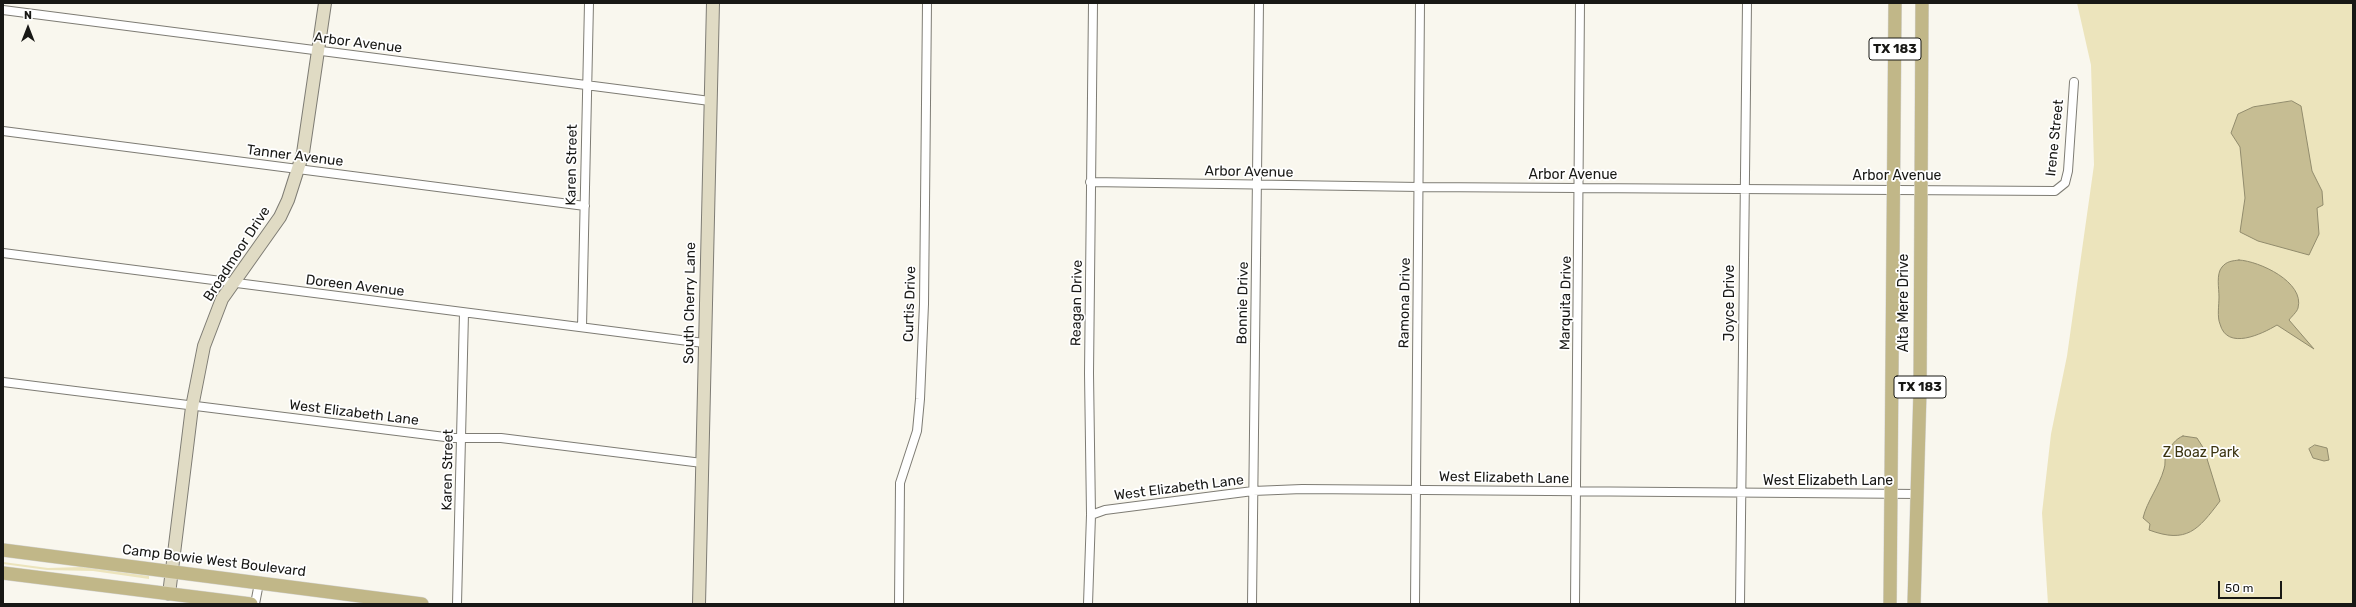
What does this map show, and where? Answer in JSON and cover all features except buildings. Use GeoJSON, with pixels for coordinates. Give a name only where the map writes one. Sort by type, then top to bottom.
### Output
{"type":"FeatureCollection","features":[{"type":"Feature","properties":{"kind":"main road","name":"Alta Mere Drive"},"geometry":{"type":"LineString","coordinates":[[1890,604],[1895,3]]}},
{"type":"Feature","properties":{"kind":"main road","name":"Alta Mere Drive"},"geometry":{"type":"LineString","coordinates":[[1914,604],[1918,494],[1922,3]]}},
{"type":"Feature","properties":{"kind":"main road","name":"Camp Bowie West Boulevard"},"geometry":{"type":"LineString","coordinates":[[3,550],[422,604]]}},
{"type":"Feature","properties":{"kind":"main road"},"geometry":{"type":"LineString","coordinates":[[3,573],[251,604]]}},
{"type":"Feature","properties":{"kind":"street","name":"Broadmoor Drive"},"geometry":{"type":"LineString","coordinates":[[169,594],[192,406],[208,333],[232,284],[280,217],[298,169],[303,152],[325,3]]}},
{"type":"Feature","properties":{"kind":"street","name":"Karen Street"},"geometry":{"type":"LineString","coordinates":[[582,327],[589,3]]}},
{"type":"Feature","properties":{"kind":"street","name":"South Cherry Lane"},"geometry":{"type":"LineString","coordinates":[[699,604],[713,3]]}},
{"type":"Feature","properties":{"kind":"street","name":"Curtis Drive"},"geometry":{"type":"LineString","coordinates":[[899,604],[900,482],[917,431],[920,399],[924,304],[927,3]]}},
{"type":"Feature","properties":{"kind":"street","name":"Reagan Drive"},"geometry":{"type":"LineString","coordinates":[[1088,604],[1091,515],[1090,182],[1093,3]]}},
{"type":"Feature","properties":{"kind":"street","name":"Bonnie Drive"},"geometry":{"type":"LineString","coordinates":[[1252,604],[1259,3]]}},
{"type":"Feature","properties":{"kind":"street","name":"Ramona Drive"},"geometry":{"type":"LineString","coordinates":[[1414,604],[1420,187],[1420,3]]}},
{"type":"Feature","properties":{"kind":"street","name":"Marquita Drive"},"geometry":{"type":"LineString","coordinates":[[1575,604],[1580,188],[1580,3]]}},
{"type":"Feature","properties":{"kind":"street","name":"Joyce Drive"},"geometry":{"type":"LineString","coordinates":[[1740,604],[1747,3]]}},
{"type":"Feature","properties":{"kind":"street","name":"Arbor Avenue"},"geometry":{"type":"LineString","coordinates":[[3,10],[710,101]]}},
{"type":"Feature","properties":{"kind":"street","name":"Irene Street"},"geometry":{"type":"LineString","coordinates":[[2055,191],[2064,183],[2068,171],[2074,82]]}},
{"type":"Feature","properties":{"kind":"street","name":"Tanner Avenue"},"geometry":{"type":"LineString","coordinates":[[3,131],[585,206]]}},
{"type":"Feature","properties":{"kind":"street","name":"Arbor Avenue"},"geometry":{"type":"LineString","coordinates":[[1090,182],[1420,187],[2055,191]]}},
{"type":"Feature","properties":{"kind":"street","name":"Doreen Avenue"},"geometry":{"type":"LineString","coordinates":[[3,253],[232,284],[704,343]]}},
{"type":"Feature","properties":{"kind":"street","name":"Karen Street"},"geometry":{"type":"LineString","coordinates":[[457,604],[462,437],[461,384],[464,313]]}},
{"type":"Feature","properties":{"kind":"street","name":"West Elizabeth Lane"},"geometry":{"type":"LineString","coordinates":[[3,382],[192,406],[462,437],[501,438],[702,463]]}},
{"type":"Feature","properties":{"kind":"street","name":"West Elizabeth Lane"},"geometry":{"type":"LineString","coordinates":[[1091,515],[1105,510],[1253,491],[1302,489],[1918,494]]}},
{"type":"Feature","properties":{"kind":"street"},"geometry":{"type":"LineString","coordinates":[[254,604],[259,583]]}},
{"type":"Feature","properties":{"kind":"green space","name":"Z Boaz Park"},"geometry":{"type":"Polygon","coordinates":[[[2077,3],[2353,3],[2353,604],[2048,604],[2042,513],[2051,434],[2067,356],[2094,165],[2091,65],[2077,3]]]}},
{"type":"Feature","properties":{"kind":"green space"},"geometry":{"type":"Polygon","coordinates":[[[3,562],[48,568],[82,567],[149,576],[149,579],[93,571],[47,570],[3,564],[3,562]]]}},
{"type":"Feature","properties":{"kind":"shaded area"},"geometry":{"type":"Polygon","coordinates":[[[2292,101],[2301,106],[2312,171],[2322,191],[2323,205],[2317,208],[2319,234],[2309,255],[2258,241],[2240,232],[2245,198],[2240,147],[2231,133],[2238,114],[2253,107],[2292,101]]]}},
{"type":"Feature","properties":{"kind":"shaded area"},"geometry":{"type":"Polygon","coordinates":[[[2239,260],[2258,264],[2268,269],[2288,282],[2295,290],[2298,299],[2298,308],[2289,320],[2314,349],[2277,325],[2254,336],[2246,338],[2237,339],[2230,337],[2224,332],[2220,324],[2218,311],[2219,273],[2222,267],[2226,264],[2239,260]]]}},
{"type":"Feature","properties":{"kind":"shaded area"},"geometry":{"type":"Polygon","coordinates":[[[2183,436],[2197,438],[2204,449],[2220,501],[2205,520],[2190,532],[2182,535],[2162,534],[2149,530],[2150,524],[2143,518],[2147,506],[2162,476],[2165,467],[2166,454],[2175,441],[2183,436]]]}},
{"type":"Feature","properties":{"kind":"shaded area"},"geometry":{"type":"Polygon","coordinates":[[[2315,445],[2327,448],[2329,460],[2324,461],[2313,458],[2309,449],[2315,445]]]}}]}
